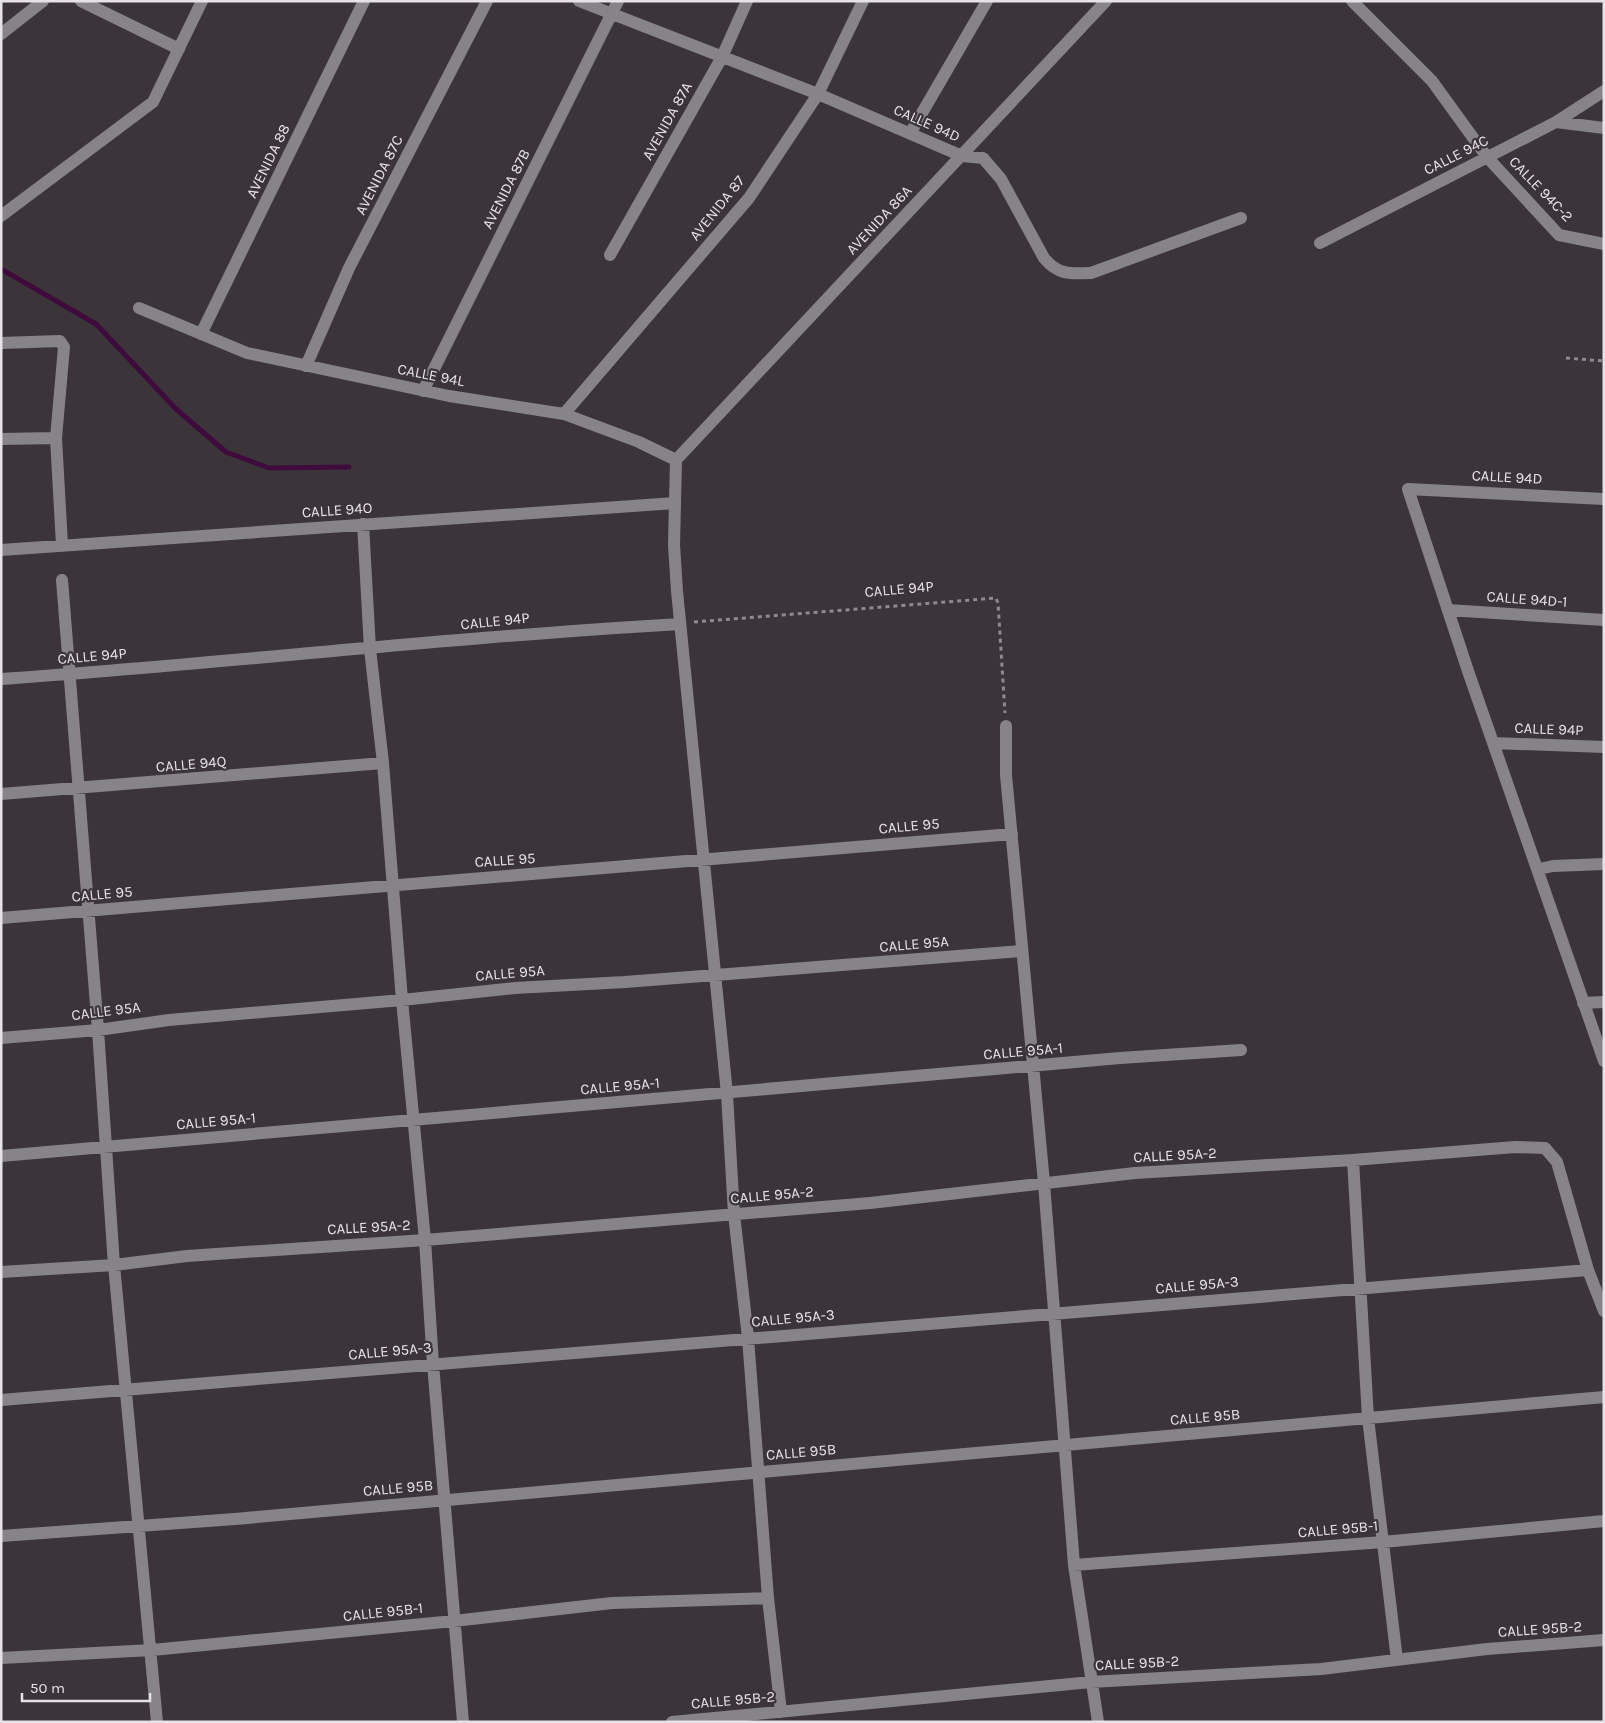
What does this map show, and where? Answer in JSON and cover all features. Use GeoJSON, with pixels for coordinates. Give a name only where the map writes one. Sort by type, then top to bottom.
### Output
{"type":"FeatureCollection","features":[{"type":"Feature","properties":{"kind":"street"},"geometry":{"type":"LineString","coordinates":[[1,34],[42,1]]}},
{"type":"Feature","properties":{"kind":"street"},"geometry":{"type":"LineString","coordinates":[[81,1],[179,49]]}},
{"type":"Feature","properties":{"kind":"street"},"geometry":{"type":"LineString","coordinates":[[1,216],[153,102],[202,1]]}},
{"type":"Feature","properties":{"kind":"street","name":"AVENIDA 88"},"geometry":{"type":"LineString","coordinates":[[201,334],[364,1]]}},
{"type":"Feature","properties":{"kind":"street","name":"AVENIDA 87C"},"geometry":{"type":"LineString","coordinates":[[306,366],[349,268],[487,1]]}},
{"type":"Feature","properties":{"kind":"street","name":"CALLE 94D"},"geometry":{"type":"LineString","coordinates":[[579,1],[818,94],[911,132],[962,156],[983,158],[1001,179],[1044,258],[1052,268],[1064,274],[1091,273],[1241,218]]}},
{"type":"Feature","properties":{"kind":"street","name":"AVENIDA 87B"},"geometry":{"type":"LineString","coordinates":[[423,391],[618,1]]}},
{"type":"Feature","properties":{"kind":"street","name":"AVENIDA 87A"},"geometry":{"type":"LineString","coordinates":[[610,255],[722,57],[747,1]]}},
{"type":"Feature","properties":{"kind":"street","name":"AVENIDA 87"},"geometry":{"type":"LineString","coordinates":[[564,414],[749,198],[818,94],[863,1]]}},
{"type":"Feature","properties":{"kind":"street"},"geometry":{"type":"LineString","coordinates":[[911,132],[987,1]]}},
{"type":"Feature","properties":{"kind":"street","name":"AVENIDA 86A"},"geometry":{"type":"LineString","coordinates":[[676,460],[1106,1]]}},
{"type":"Feature","properties":{"kind":"street","name":"CALLE 94C-2"},"geometry":{"type":"LineString","coordinates":[[1352,1],[1432,81],[1487,157],[1559,235],[1604,244]]}},
{"type":"Feature","properties":{"kind":"street","name":"CALLE 94C"},"geometry":{"type":"LineString","coordinates":[[1320,243],[1556,122],[1604,91]]}},
{"type":"Feature","properties":{"kind":"street"},"geometry":{"type":"LineString","coordinates":[[1556,122],[1604,128]]}},
{"type":"Feature","properties":{"kind":"street","name":"CALLE 94L"},"geometry":{"type":"LineString","coordinates":[[139,308],[247,354],[423,391],[564,414],[639,442],[676,460]]}},
{"type":"Feature","properties":{"kind":"street"},"geometry":{"type":"LineString","coordinates":[[1,343],[60,342],[64,350],[56,438],[62,545]]}},
{"type":"Feature","properties":{"kind":"street"},"geometry":{"type":"LineString","coordinates":[[1,439],[56,438]]}},
{"type":"Feature","properties":{"kind":"street"},"geometry":{"type":"LineString","coordinates":[[676,460],[674,545],[680,624],[727,1094],[734,1214],[748,1338],[768,1598],[781,1712]]}},
{"type":"Feature","properties":{"kind":"street","name":"CALLE 94D"},"geometry":{"type":"LineString","coordinates":[[1448,610],[1408,488],[1604,499]]}},
{"type":"Feature","properties":{"kind":"street","name":"CALLE 94O"},"geometry":{"type":"LineString","coordinates":[[1,550],[675,503]]}},
{"type":"Feature","properties":{"kind":"street"},"geometry":{"type":"LineString","coordinates":[[363,524],[370,649],[383,764],[402,1000],[425,1240],[433,1364],[446,1500],[462,1722]]}},
{"type":"Feature","properties":{"kind":"street"},"geometry":{"type":"LineString","coordinates":[[62,580],[107,1147],[114,1265],[158,1722]]}},
{"type":"Feature","properties":{"kind":"street"},"geometry":{"type":"LineString","coordinates":[[1448,610],[1604,1061]]}},
{"type":"Feature","properties":{"kind":"street","name":"CALLE 94D-1"},"geometry":{"type":"LineString","coordinates":[[1448,610],[1604,620]]}},
{"type":"Feature","properties":{"kind":"street","name":"CALLE 94P"},"geometry":{"type":"LineString","coordinates":[[1,679],[370,649],[535,632],[680,624]]}},
{"type":"Feature","properties":{"kind":"street"},"geometry":{"type":"LineString","coordinates":[[1006,726],[1006,775],[1044,1183],[1074,1565],[1098,1722]]}},
{"type":"Feature","properties":{"kind":"street","name":"CALLE 94P"},"geometry":{"type":"LineString","coordinates":[[1493,743],[1604,747]]}},
{"type":"Feature","properties":{"kind":"street","name":"CALLE 94Q"},"geometry":{"type":"LineString","coordinates":[[1,794],[78,790],[383,764]]}},
{"type":"Feature","properties":{"kind":"street","name":"CALLE 95"},"geometry":{"type":"LineString","coordinates":[[1,918],[1012,834]]}},
{"type":"Feature","properties":{"kind":"street"},"geometry":{"type":"LineString","coordinates":[[1539,869],[1553,866],[1604,864]]}},
{"type":"Feature","properties":{"kind":"street","name":"CALLE 95A"},"geometry":{"type":"LineString","coordinates":[[1,1038],[98,1030],[169,1020],[402,1000],[515,988],[715,975],[1022,951]]}},
{"type":"Feature","properties":{"kind":"street"},"geometry":{"type":"LineString","coordinates":[[1583,1003],[1604,1002]]}},
{"type":"Feature","properties":{"kind":"street","name":"CALLE 95A-1"},"geometry":{"type":"LineString","coordinates":[[1,1156],[1241,1050]]}},
{"type":"Feature","properties":{"kind":"street","name":"CALLE 95A-2"},"geometry":{"type":"LineString","coordinates":[[1,1272],[114,1265],[187,1256],[425,1240],[870,1203],[1135,1173],[1353,1160],[1515,1147],[1545,1148],[1557,1162],[1588,1270]]}},
{"type":"Feature","properties":{"kind":"street"},"geometry":{"type":"LineString","coordinates":[[1353,1160],[1368,1418],[1397,1660]]}},
{"type":"Feature","properties":{"kind":"street"},"geometry":{"type":"LineString","coordinates":[[1588,1270],[1604,1311]]}},
{"type":"Feature","properties":{"kind":"street","name":"CALLE 95A-3"},"geometry":{"type":"LineString","coordinates":[[1,1400],[1588,1270]]}},
{"type":"Feature","properties":{"kind":"street","name":"CALLE 95B"},"geometry":{"type":"LineString","coordinates":[[1,1536],[758,1473],[1604,1397]]}},
{"type":"Feature","properties":{"kind":"street","name":"CALLE 95B-1"},"geometry":{"type":"LineString","coordinates":[[1074,1565],[1382,1542],[1604,1521]]}},
{"type":"Feature","properties":{"kind":"street","name":"CALLE 95B-1"},"geometry":{"type":"LineString","coordinates":[[1,1658],[152,1650],[454,1621],[612,1603],[768,1598]]}},
{"type":"Feature","properties":{"kind":"street","name":"CALLE 95B-2"},"geometry":{"type":"LineString","coordinates":[[672,1722],[1091,1682],[1321,1669],[1488,1649],[1604,1640]]}},
{"type":"Feature","properties":{"kind":"path"},"geometry":{"type":"LineString","coordinates":[[1566,358],[1604,361]]}},
{"type":"Feature","properties":{"kind":"path","name":"CALLE 94P"},"geometry":{"type":"LineString","coordinates":[[680,624],[996,598],[998,603],[1006,726]]}},
{"type":"Feature","properties":{"kind":"waterway"},"geometry":{"type":"LineString","coordinates":[[1,269],[96,324],[176,409],[226,452],[269,468],[349,467]]}}]}
